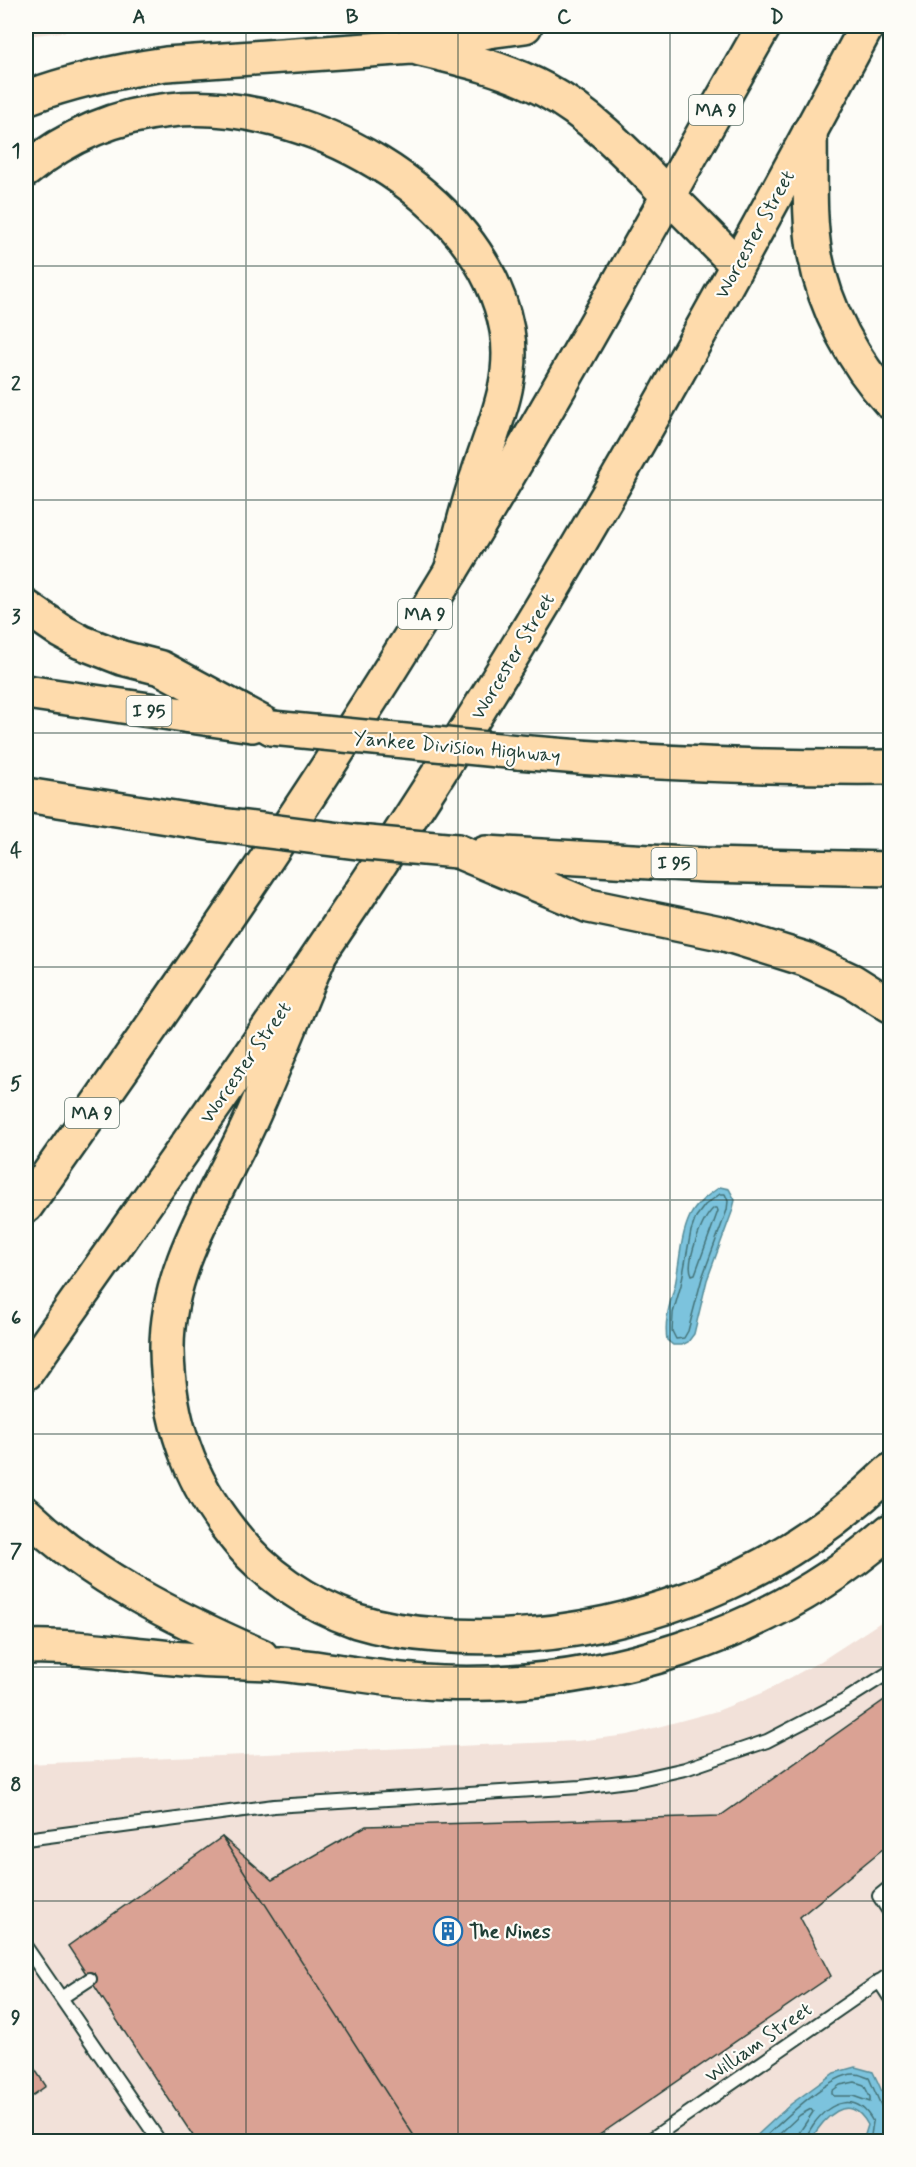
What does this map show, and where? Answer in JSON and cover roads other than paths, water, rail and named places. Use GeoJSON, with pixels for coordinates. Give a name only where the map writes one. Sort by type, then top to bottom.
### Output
{"type":"FeatureCollection","features":[{"type":"Feature","properties":{"kind":"highway"},"geometry":{"type":"LineString","coordinates":[[26,98],[103,74],[165,64],[412,47],[488,31],[525,26]]}},
{"type":"Feature","properties":{"kind":"highway","name":"MA 9"},"geometry":{"type":"LineString","coordinates":[[26,1206],[264,866],[451,571],[764,26]]}},
{"type":"Feature","properties":{"kind":"highway","name":"Worcester Street"},"geometry":{"type":"LineString","coordinates":[[26,1373],[318,959],[453,752],[549,596],[737,265],[867,26]]}},
{"type":"Feature","properties":{"kind":"highway"},"geometry":{"type":"LineString","coordinates":[[412,47],[492,67],[529,82],[567,103],[609,137],[737,265]]}},
{"type":"Feature","properties":{"kind":"highway"},"geometry":{"type":"LineString","coordinates":[[26,170],[73,139],[114,121],[170,110],[215,109],[257,115],[288,123],[342,144],[392,173],[441,212],[465,238],[488,274],[501,306],[510,357],[502,404],[478,474],[451,571]]}},
{"type":"Feature","properties":{"kind":"highway"},"geometry":{"type":"LineString","coordinates":[[810,131],[811,217],[816,257],[823,284],[848,342],[874,384],[891,402]]}},
{"type":"Feature","properties":{"kind":"highway"},"geometry":{"type":"LineString","coordinates":[[26,606],[81,642],[122,658],[161,668],[272,728]]}},
{"type":"Feature","properties":{"kind":"highway","name":"Yankee Division Highway"},"geometry":{"type":"LineString","coordinates":[[26,692],[272,728],[518,752],[712,763],[891,767]]}},
{"type":"Feature","properties":{"kind":"highway","name":"I 95"},"geometry":{"type":"LineString","coordinates":[[26,795],[213,824],[347,841],[457,851],[705,865],[891,869]]}},
{"type":"Feature","properties":{"kind":"highway"},"geometry":{"type":"LineString","coordinates":[[457,851],[589,906],[725,934],[795,956],[852,981],[891,1005]]}},
{"type":"Feature","properties":{"kind":"highway"},"geometry":{"type":"LineString","coordinates":[[318,959],[249,1124],[220,1180],[186,1256],[174,1292],[168,1330],[167,1357],[172,1407],[190,1468],[222,1522],[268,1571],[284,1584],[319,1604],[358,1621],[379,1627],[424,1634],[460,1636],[543,1634],[565,1631],[617,1620],[670,1605],[744,1574],[773,1559],[834,1519],[891,1471]]}},
{"type":"Feature","properties":{"kind":"highway"},"geometry":{"type":"LineString","coordinates":[[26,1514],[82,1561],[132,1592],[201,1629],[279,1664]]}},
{"type":"Feature","properties":{"kind":"highway"},"geometry":{"type":"LineString","coordinates":[[26,1647],[65,1647],[186,1659],[279,1664],[441,1683],[530,1681],[616,1667],[693,1645],[758,1618],[834,1574],[891,1531]]}},
{"type":"Feature","properties":{"kind":"lane"},"geometry":{"type":"LineString","coordinates":[[26,1839],[274,1806],[581,1787],[636,1780],[685,1769],[767,1741],[844,1701],[891,1672]]}},
{"type":"Feature","properties":{"kind":"lane"},"geometry":{"type":"LineString","coordinates":[[891,1887],[879,1896],[891,1913]]}},
{"type":"Feature","properties":{"kind":"lane"},"geometry":{"type":"LineString","coordinates":[[26,1947],[160,2142]]}},
{"type":"Feature","properties":{"kind":"lane","name":"William Street"},"geometry":{"type":"LineString","coordinates":[[647,2142],[891,1974]]}},
{"type":"Feature","properties":{"kind":"lane"},"geometry":{"type":"LineString","coordinates":[[61,1998],[90,1978]]}},
{"type":"Feature","properties":{"kind":"lane"},"geometry":{"type":"LineString","coordinates":[[879,1982],[891,1998]]}},
{"type":"Feature","properties":{"kind":"water"},"geometry":{"type":"Polygon","coordinates":[[[720,1187],[729,1189],[735,1200],[732,1212],[707,1280],[694,1334],[688,1342],[673,1345],[667,1340],[667,1319],[684,1232],[696,1207],[720,1187]]]}},
{"type":"Feature","properties":{"kind":"water"},"geometry":{"type":"Polygon","coordinates":[[[855,2067],[873,2072],[881,2090],[888,2114],[886,2141],[863,2141],[868,2125],[861,2114],[853,2109],[845,2108],[829,2117],[810,2141],[751,2141],[791,2104],[834,2073],[855,2067]]]}},
{"type":"Feature","properties":{"kind":"place","name":"The Nines"},"geometry":{"type":"Point","coordinates":[448,1931]}}]}
